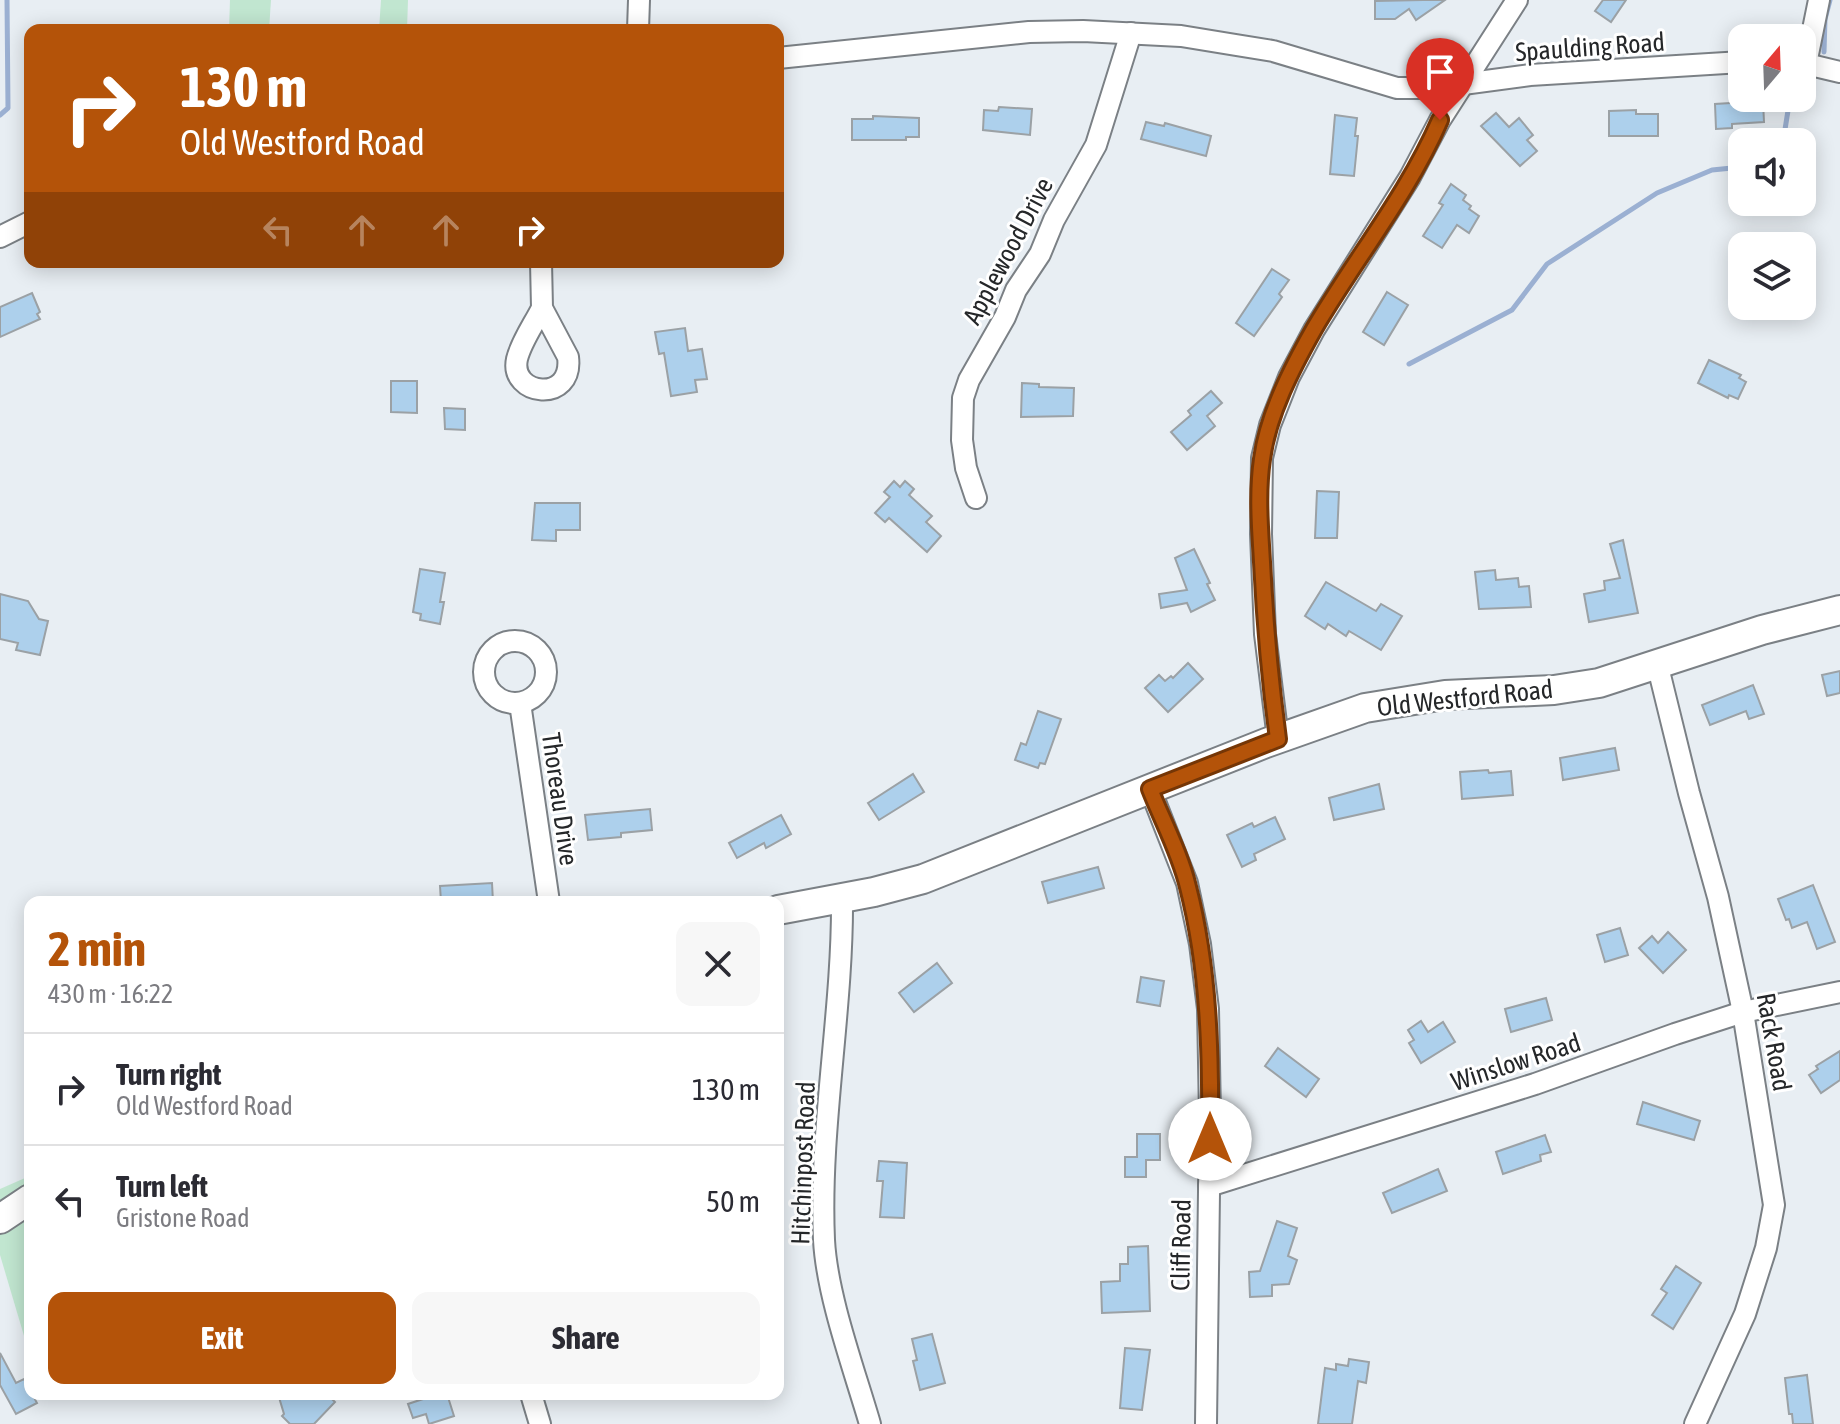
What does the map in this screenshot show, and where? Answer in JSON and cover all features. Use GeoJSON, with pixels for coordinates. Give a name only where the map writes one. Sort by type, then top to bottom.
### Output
{"type":"FeatureCollection","features":[{"type":"Feature","properties":{"kind":"main road","name":"Old Westford Road"},"geometry":{"type":"LineString","coordinates":[[784,909],[923,879],[1278,739],[1365,708],[1445,695],[1554,690],[1599,683],[1762,630],[1840,610]]}},
{"type":"Feature","properties":{"kind":"main road"},"geometry":{"type":"LineString","coordinates":[[0,1219],[24,1203]]}},
{"type":"Feature","properties":{"kind":"street"},"geometry":{"type":"LineString","coordinates":[[638,24],[639,0]]}},
{"type":"Feature","properties":{"kind":"street"},"geometry":{"type":"LineString","coordinates":[[1278,739],[1265,634],[1261,534],[1262,458],[1270,425],[1289,377],[1314,330],[1410,177],[1483,50],[1517,0]]}},
{"type":"Feature","properties":{"kind":"street"},"geometry":{"type":"LineString","coordinates":[[1813,24],[1819,0]]}},
{"type":"Feature","properties":{"kind":"street","name":"Spaulding Road"},"geometry":{"type":"LineString","coordinates":[[784,57],[1029,32],[1131,33],[1181,36],[1273,51],[1397,88],[1465,85],[1530,75],[1728,63]]}},
{"type":"Feature","properties":{"kind":"street","name":"Applewood Drive"},"geometry":{"type":"LineString","coordinates":[[976,498],[966,468],[962,440],[963,398],[969,380],[1005,317],[1016,290],[1040,254],[1054,220],[1096,145],[1131,33]]}},
{"type":"Feature","properties":{"kind":"street"},"geometry":{"type":"LineString","coordinates":[[1816,66],[1840,72]]}},
{"type":"Feature","properties":{"kind":"street"},"geometry":{"type":"LineString","coordinates":[[0,237],[24,225]]}},
{"type":"Feature","properties":{"kind":"street"},"geometry":{"type":"LineString","coordinates":[[541,268],[542,308]]}},
{"type":"Feature","properties":{"kind":"street","name":"Rack Road"},"geometry":{"type":"LineString","coordinates":[[1657,663],[1718,897],[1743,1012],[1774,1205],[1766,1248],[1745,1314],[1695,1424]]}},
{"type":"Feature","properties":{"kind":"street","name":"Thoreau Drive"},"geometry":{"type":"LineString","coordinates":[[520,703],[548,896]]}},
{"type":"Feature","properties":{"kind":"street","name":"Cliff Road"},"geometry":{"type":"LineString","coordinates":[[1150,789],[1187,883],[1200,944],[1208,1009],[1206,1424]]}},
{"type":"Feature","properties":{"kind":"street","name":"Hitchinpost Road"},"geometry":{"type":"LineString","coordinates":[[842,898],[824,1241],[829,1281],[870,1424]]}},
{"type":"Feature","properties":{"kind":"street","name":"Winslow Road"},"geometry":{"type":"LineString","coordinates":[[1209,1186],[1535,1084],[1743,1012],[1840,992]]}},
{"type":"Feature","properties":{"kind":"street"},"geometry":{"type":"LineString","coordinates":[[533,1400],[540,1424]]}},
{"type":"Feature","properties":{"kind":"green space"},"geometry":{"type":"Polygon","coordinates":[[[230,0],[271,0],[269,24],[229,24],[230,0]]]}},
{"type":"Feature","properties":{"kind":"green space"},"geometry":{"type":"Polygon","coordinates":[[[381,0],[408,0],[407,24],[379,24],[381,0]]]}},
{"type":"Feature","properties":{"kind":"green space"},"geometry":{"type":"Polygon","coordinates":[[[24,1178],[24,1336],[0,1255],[0,1189],[24,1178]]]}},
{"type":"Feature","properties":{"kind":"building"},"geometry":{"type":"Polygon","coordinates":[[[1445,0],[1416,20],[1409,9],[1395,19],[1375,19],[1375,1],[1445,0]]]}},
{"type":"Feature","properties":{"kind":"building"},"geometry":{"type":"Polygon","coordinates":[[[1603,0],[1626,0],[1611,22],[1595,11],[1603,0]]]}},
{"type":"Feature","properties":{"kind":"building"},"geometry":{"type":"Polygon","coordinates":[[[1728,103],[1728,112],[1764,112],[1764,122],[1732,124],[1732,128],[1716,129],[1715,104],[1728,103]]]}},
{"type":"Feature","properties":{"kind":"building"},"geometry":{"type":"Polygon","coordinates":[[[999,107],[1032,109],[1030,135],[983,130],[984,110],[998,111],[999,107]]]}},
{"type":"Feature","properties":{"kind":"building"},"geometry":{"type":"Polygon","coordinates":[[[1636,110],[1636,114],[1658,114],[1658,136],[1609,136],[1609,111],[1636,110]]]}},
{"type":"Feature","properties":{"kind":"building"},"geometry":{"type":"Polygon","coordinates":[[[1496,113],[1509,127],[1519,118],[1533,135],[1527,140],[1537,151],[1520,166],[1481,126],[1496,113]]]}},
{"type":"Feature","properties":{"kind":"building"},"geometry":{"type":"Polygon","coordinates":[[[1335,115],[1357,118],[1354,176],[1330,174],[1335,115]]]}},
{"type":"Feature","properties":{"kind":"building"},"geometry":{"type":"Polygon","coordinates":[[[873,116],[919,118],[919,137],[906,137],[906,140],[852,140],[852,119],[873,119],[873,116]]]}},
{"type":"Feature","properties":{"kind":"building"},"geometry":{"type":"Polygon","coordinates":[[[1146,122],[1164,126],[1165,123],[1211,136],[1206,156],[1141,139],[1146,122]]]}},
{"type":"Feature","properties":{"kind":"building"},"geometry":{"type":"Polygon","coordinates":[[[1451,184],[1466,195],[1463,200],[1479,216],[1469,233],[1457,225],[1442,248],[1423,236],[1443,205],[1439,203],[1451,184]]]}},
{"type":"Feature","properties":{"kind":"building"},"geometry":{"type":"Polygon","coordinates":[[[1272,269],[1289,280],[1279,294],[1282,297],[1254,336],[1236,323],[1272,269]]]}},
{"type":"Feature","properties":{"kind":"building"},"geometry":{"type":"Polygon","coordinates":[[[1387,292],[1408,305],[1384,345],[1363,332],[1387,292]]]}},
{"type":"Feature","properties":{"kind":"building"},"geometry":{"type":"Polygon","coordinates":[[[32,293],[40,319],[0,337],[0,307],[32,293]]]}},
{"type":"Feature","properties":{"kind":"building"},"geometry":{"type":"Polygon","coordinates":[[[685,328],[688,351],[702,349],[707,379],[695,380],[697,392],[671,396],[664,353],[659,354],[655,332],[685,328]]]}},
{"type":"Feature","properties":{"kind":"building"},"geometry":{"type":"Polygon","coordinates":[[[1709,360],[1741,375],[1739,378],[1746,382],[1738,399],[1729,395],[1728,398],[1698,383],[1709,360]]]}},
{"type":"Feature","properties":{"kind":"building"},"geometry":{"type":"Polygon","coordinates":[[[391,381],[417,381],[417,413],[391,412],[391,381]]]}},
{"type":"Feature","properties":{"kind":"building"},"geometry":{"type":"Polygon","coordinates":[[[1022,383],[1074,388],[1073,416],[1021,417],[1022,383]]]}},
{"type":"Feature","properties":{"kind":"building"},"geometry":{"type":"Polygon","coordinates":[[[1211,391],[1222,403],[1207,416],[1215,426],[1187,450],[1171,432],[1191,415],[1188,411],[1211,391]]]}},
{"type":"Feature","properties":{"kind":"building"},"geometry":{"type":"Polygon","coordinates":[[[444,408],[465,409],[465,430],[445,429],[444,408]]]}},
{"type":"Feature","properties":{"kind":"building"},"geometry":{"type":"Polygon","coordinates":[[[894,481],[900,487],[905,481],[914,489],[909,495],[932,516],[926,522],[941,536],[927,552],[889,518],[885,522],[875,513],[890,497],[884,492],[894,481]]]}},
{"type":"Feature","properties":{"kind":"building"},"geometry":{"type":"Polygon","coordinates":[[[1317,491],[1339,492],[1337,538],[1315,538],[1317,491]]]}},
{"type":"Feature","properties":{"kind":"building"},"geometry":{"type":"Polygon","coordinates":[[[535,503],[580,503],[580,530],[556,530],[556,541],[532,540],[535,503]]]}},
{"type":"Feature","properties":{"kind":"building"},"geometry":{"type":"Polygon","coordinates":[[[1623,540],[1638,613],[1589,622],[1584,594],[1605,590],[1604,581],[1620,578],[1610,544],[1623,540]]]}},
{"type":"Feature","properties":{"kind":"building"},"geometry":{"type":"Polygon","coordinates":[[[1194,549],[1215,600],[1191,612],[1187,603],[1161,608],[1159,594],[1187,590],[1175,558],[1194,549]]]}},
{"type":"Feature","properties":{"kind":"building"},"geometry":{"type":"Polygon","coordinates":[[[420,569],[445,573],[440,624],[420,620],[421,614],[413,612],[420,569]]]}},
{"type":"Feature","properties":{"kind":"building"},"geometry":{"type":"Polygon","coordinates":[[[1495,570],[1496,580],[1518,578],[1519,587],[1529,586],[1531,607],[1479,609],[1475,572],[1495,570]]]}},
{"type":"Feature","properties":{"kind":"building"},"geometry":{"type":"Polygon","coordinates":[[[1326,582],[1376,611],[1381,604],[1402,616],[1381,650],[1349,631],[1346,636],[1328,624],[1325,629],[1305,616],[1326,582]]]}},
{"type":"Feature","properties":{"kind":"building"},"geometry":{"type":"Polygon","coordinates":[[[0,594],[28,601],[39,619],[48,621],[40,655],[16,650],[18,643],[0,639],[0,594]]]}},
{"type":"Feature","properties":{"kind":"building"},"geometry":{"type":"Polygon","coordinates":[[[1188,663],[1203,679],[1168,712],[1145,688],[1159,675],[1165,681],[1171,676],[1173,678],[1188,663]]]}},
{"type":"Feature","properties":{"kind":"building"},"geometry":{"type":"Polygon","coordinates":[[[1840,671],[1840,693],[1827,696],[1822,675],[1840,671]]]}},
{"type":"Feature","properties":{"kind":"building"},"geometry":{"type":"Polygon","coordinates":[[[1753,685],[1764,714],[1749,719],[1746,711],[1710,725],[1702,705],[1753,685]]]}},
{"type":"Feature","properties":{"kind":"building"},"geometry":{"type":"Polygon","coordinates":[[[1038,711],[1061,719],[1045,764],[1040,763],[1038,768],[1015,760],[1021,743],[1026,745],[1038,711]]]}},
{"type":"Feature","properties":{"kind":"building"},"geometry":{"type":"Polygon","coordinates":[[[1615,748],[1619,770],[1563,780],[1560,758],[1615,748]]]}},
{"type":"Feature","properties":{"kind":"building"},"geometry":{"type":"Polygon","coordinates":[[[1488,770],[1489,773],[1511,771],[1513,795],[1462,799],[1460,772],[1488,770]]]}},
{"type":"Feature","properties":{"kind":"building"},"geometry":{"type":"Polygon","coordinates":[[[913,774],[924,792],[879,820],[868,803],[913,774]]]}},
{"type":"Feature","properties":{"kind":"building"},"geometry":{"type":"Polygon","coordinates":[[[1379,784],[1384,809],[1334,820],[1329,798],[1379,784]]]}},
{"type":"Feature","properties":{"kind":"building"},"geometry":{"type":"Polygon","coordinates":[[[650,809],[652,830],[588,840],[585,815],[650,809]]]}},
{"type":"Feature","properties":{"kind":"building"},"geometry":{"type":"Polygon","coordinates":[[[781,815],[791,834],[766,848],[764,843],[737,858],[729,843],[781,815]]]}},
{"type":"Feature","properties":{"kind":"building"},"geometry":{"type":"Polygon","coordinates":[[[1275,817],[1285,839],[1254,854],[1256,860],[1242,867],[1227,835],[1252,823],[1254,827],[1275,817]]]}},
{"type":"Feature","properties":{"kind":"building"},"geometry":{"type":"Polygon","coordinates":[[[1098,867],[1104,888],[1048,903],[1042,882],[1098,867]]]}},
{"type":"Feature","properties":{"kind":"building"},"geometry":{"type":"Polygon","coordinates":[[[492,883],[493,896],[441,896],[440,886],[492,883]]]}},
{"type":"Feature","properties":{"kind":"building"},"geometry":{"type":"Polygon","coordinates":[[[1813,885],[1835,942],[1817,949],[1807,922],[1792,928],[1778,899],[1813,885]]]}},
{"type":"Feature","properties":{"kind":"building"},"geometry":{"type":"Polygon","coordinates":[[[1620,928],[1628,955],[1605,962],[1597,935],[1620,928]]]}},
{"type":"Feature","properties":{"kind":"building"},"geometry":{"type":"Polygon","coordinates":[[[1668,932],[1686,950],[1663,973],[1639,948],[1652,936],[1658,943],[1668,932]]]}},
{"type":"Feature","properties":{"kind":"building"},"geometry":{"type":"Polygon","coordinates":[[[937,963],[952,983],[914,1012],[899,993],[937,963]]]}},
{"type":"Feature","properties":{"kind":"building"},"geometry":{"type":"Polygon","coordinates":[[[1141,977],[1164,981],[1160,1006],[1137,1002],[1141,977]]]}},
{"type":"Feature","properties":{"kind":"building"},"geometry":{"type":"Polygon","coordinates":[[[1546,998],[1552,1020],[1511,1032],[1505,1009],[1546,998]]]}},
{"type":"Feature","properties":{"kind":"building"},"geometry":{"type":"Polygon","coordinates":[[[1421,1021],[1428,1032],[1443,1022],[1455,1042],[1421,1063],[1409,1043],[1414,1040],[1408,1030],[1421,1021]]]}},
{"type":"Feature","properties":{"kind":"building"},"geometry":{"type":"Polygon","coordinates":[[[1278,1048],[1319,1079],[1306,1097],[1265,1066],[1278,1048]]]}},
{"type":"Feature","properties":{"kind":"building"},"geometry":{"type":"Polygon","coordinates":[[[1840,1051],[1840,1080],[1821,1093],[1809,1075],[1818,1069],[1816,1066],[1840,1051]]]}},
{"type":"Feature","properties":{"kind":"building"},"geometry":{"type":"Polygon","coordinates":[[[1643,1102],[1700,1121],[1694,1140],[1637,1124],[1643,1102]]]}},
{"type":"Feature","properties":{"kind":"building"},"geometry":{"type":"Polygon","coordinates":[[[1137,1134],[1160,1134],[1160,1160],[1146,1160],[1146,1177],[1125,1177],[1125,1157],[1137,1157],[1137,1134]]]}},
{"type":"Feature","properties":{"kind":"building"},"geometry":{"type":"Polygon","coordinates":[[[1545,1135],[1551,1152],[1540,1155],[1541,1161],[1503,1174],[1496,1152],[1545,1135]]]}},
{"type":"Feature","properties":{"kind":"building"},"geometry":{"type":"Polygon","coordinates":[[[879,1161],[907,1163],[904,1218],[880,1217],[883,1181],[877,1181],[879,1161]]]}},
{"type":"Feature","properties":{"kind":"building"},"geometry":{"type":"Polygon","coordinates":[[[1438,1169],[1447,1191],[1392,1213],[1383,1193],[1438,1169]]]}},
{"type":"Feature","properties":{"kind":"building"},"geometry":{"type":"Polygon","coordinates":[[[1277,1221],[1297,1228],[1288,1256],[1297,1260],[1289,1284],[1272,1285],[1272,1296],[1250,1297],[1249,1272],[1260,1271],[1277,1221]]]}},
{"type":"Feature","properties":{"kind":"building"},"geometry":{"type":"Polygon","coordinates":[[[1148,1246],[1150,1311],[1102,1313],[1101,1282],[1120,1281],[1120,1264],[1128,1264],[1128,1247],[1148,1246]]]}},
{"type":"Feature","properties":{"kind":"building"},"geometry":{"type":"Polygon","coordinates":[[[1676,1266],[1701,1283],[1673,1329],[1652,1315],[1667,1293],[1661,1289],[1676,1266]]]}},
{"type":"Feature","properties":{"kind":"building"},"geometry":{"type":"Polygon","coordinates":[[[932,1334],[945,1383],[920,1390],[913,1361],[917,1360],[912,1339],[932,1334]]]}},
{"type":"Feature","properties":{"kind":"building"},"geometry":{"type":"Polygon","coordinates":[[[1125,1348],[1150,1350],[1142,1410],[1120,1408],[1125,1348]]]}},
{"type":"Feature","properties":{"kind":"building"},"geometry":{"type":"Polygon","coordinates":[[[0,1353],[16,1383],[24,1379],[24,1400],[35,1400],[37,1403],[16,1414],[0,1385],[0,1353]]]}},
{"type":"Feature","properties":{"kind":"building"},"geometry":{"type":"Polygon","coordinates":[[[1349,1359],[1369,1362],[1366,1383],[1358,1381],[1352,1424],[1318,1424],[1325,1368],[1336,1370],[1336,1364],[1348,1366],[1349,1359]]]}},
{"type":"Feature","properties":{"kind":"building"},"geometry":{"type":"Polygon","coordinates":[[[1807,1375],[1813,1424],[1793,1424],[1785,1378],[1807,1375]]]}},
{"type":"Feature","properties":{"kind":"building"},"geometry":{"type":"Polygon","coordinates":[[[280,1400],[335,1402],[314,1424],[290,1424],[282,1416],[280,1400]]]}},
{"type":"Feature","properties":{"kind":"building"},"geometry":{"type":"Polygon","coordinates":[[[420,1400],[449,1400],[454,1416],[429,1424],[426,1414],[413,1418],[408,1404],[420,1400]]]}},
{"type":"Feature","properties":{"kind":"waterway"},"geometry":{"type":"LineString","coordinates":[[0,115],[8,108],[7,0]]}},
{"type":"Feature","properties":{"kind":"waterway"},"geometry":{"type":"LineString","coordinates":[[1824,52],[1825,19],[1830,0]]}},
{"type":"Feature","properties":{"kind":"waterway"},"geometry":{"type":"LineString","coordinates":[[1785,128],[1788,112]]}},
{"type":"Feature","properties":{"kind":"waterway"},"geometry":{"type":"LineString","coordinates":[[1409,364],[1512,310],[1547,264],[1657,193],[1712,170],[1728,168]]}},
{"type":"Feature","properties":{"kind":"route"},"geometry":{"type":"LineString","coordinates":[[1210,1139],[1208,1009],[1200,944],[1187,883],[1150,789],[1278,739],[1265,634],[1261,534],[1262,458],[1270,425],[1289,377],[1314,330],[1410,177],[1440,120]]}}]}
